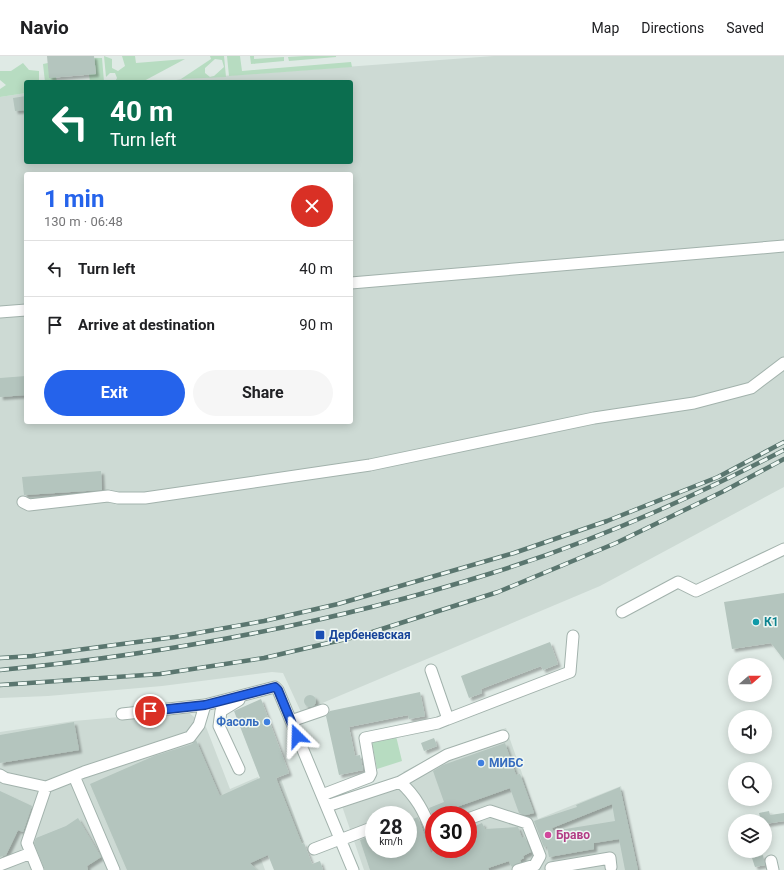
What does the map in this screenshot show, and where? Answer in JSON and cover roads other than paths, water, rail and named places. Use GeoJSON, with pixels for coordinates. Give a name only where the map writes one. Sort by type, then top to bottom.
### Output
{"type":"FeatureCollection","features":[{"type":"Feature","properties":{"kind":"street"},"geometry":{"type":"LineString","coordinates":[[353,282],[784,246]]}},
{"type":"Feature","properties":{"kind":"street"},"geometry":{"type":"LineString","coordinates":[[0,312],[24,310]]}},
{"type":"Feature","properties":{"kind":"street"},"geometry":{"type":"LineString","coordinates":[[23,502],[29,505],[108,496],[118,498],[145,498],[370,464],[594,418],[694,404],[751,388],[784,363]]}},
{"type":"Feature","properties":{"kind":"street"},"geometry":{"type":"LineString","coordinates":[[622,612],[678,582],[696,591],[783,551]]}},
{"type":"Feature","properties":{"kind":"street"},"geometry":{"type":"LineString","coordinates":[[322,795],[369,777],[371,773],[365,738],[438,723],[570,672],[573,636]]}},
{"type":"Feature","properties":{"kind":"street"},"geometry":{"type":"LineString","coordinates":[[431,670],[448,719]]}},
{"type":"Feature","properties":{"kind":"street"},"geometry":{"type":"LineString","coordinates":[[122,714],[205,705],[275,687],[278,690],[353,870]]}},
{"type":"Feature","properties":{"kind":"street"},"geometry":{"type":"LineString","coordinates":[[239,769],[219,726],[222,711],[246,695]]}},
{"type":"Feature","properties":{"kind":"street"},"geometry":{"type":"LineString","coordinates":[[0,775],[5,778],[46,787],[74,776],[190,737],[199,725],[205,705]]}},
{"type":"Feature","properties":{"kind":"street"},"geometry":{"type":"LineString","coordinates":[[291,721],[322,710]]}},
{"type":"Feature","properties":{"kind":"street"},"geometry":{"type":"LineString","coordinates":[[327,806],[400,782],[447,755],[503,736]]}},
{"type":"Feature","properties":{"kind":"street"},"geometry":{"type":"LineString","coordinates":[[74,776],[114,870]]}},
{"type":"Feature","properties":{"kind":"street"},"geometry":{"type":"LineString","coordinates":[[400,782],[410,791],[425,816]]}},
{"type":"Feature","properties":{"kind":"street"},"geometry":{"type":"LineString","coordinates":[[38,870],[27,843],[46,787]]}},
{"type":"Feature","properties":{"kind":"street"},"geometry":{"type":"LineString","coordinates":[[477,816],[490,811],[527,823],[540,856],[535,865],[518,870]]}},
{"type":"Feature","properties":{"kind":"street"},"geometry":{"type":"LineString","coordinates":[[314,849],[365,830]]}},
{"type":"Feature","properties":{"kind":"street"},"geometry":{"type":"LineString","coordinates":[[0,865],[31,853]]}},
{"type":"Feature","properties":{"kind":"street"},"geometry":{"type":"LineString","coordinates":[[551,868],[610,858],[612,868]]}},
{"type":"Feature","properties":{"kind":"railway"},"geometry":{"type":"LineString","coordinates":[[0,658],[32,656],[175,637],[264,621],[338,604],[514,553],[607,521],[718,477],[784,442]]}},
{"type":"Feature","properties":{"kind":"railway"},"geometry":{"type":"LineString","coordinates":[[0,670],[125,655],[249,634],[371,607],[432,591],[567,548],[641,518],[713,486],[784,450]]}},
{"type":"Feature","properties":{"kind":"railway"},"geometry":{"type":"LineString","coordinates":[[0,685],[160,674],[264,658],[363,635],[498,592],[616,543],[724,491],[784,459]]}},
{"type":"Feature","properties":{"kind":"place","name":"К1"},"geometry":{"type":"Point","coordinates":[756,622]}},
{"type":"Feature","properties":{"kind":"place","name":"Дербеневская"},"geometry":{"type":"Point","coordinates":[320,635]}},
{"type":"Feature","properties":{"kind":"place","name":"Фасоль"},"geometry":{"type":"Point","coordinates":[267,722]}},
{"type":"Feature","properties":{"kind":"place","name":"МИБС"},"geometry":{"type":"Point","coordinates":[481,763]}},
{"type":"Feature","properties":{"kind":"place","name":"Браво"},"geometry":{"type":"Point","coordinates":[548,835]}}]}
